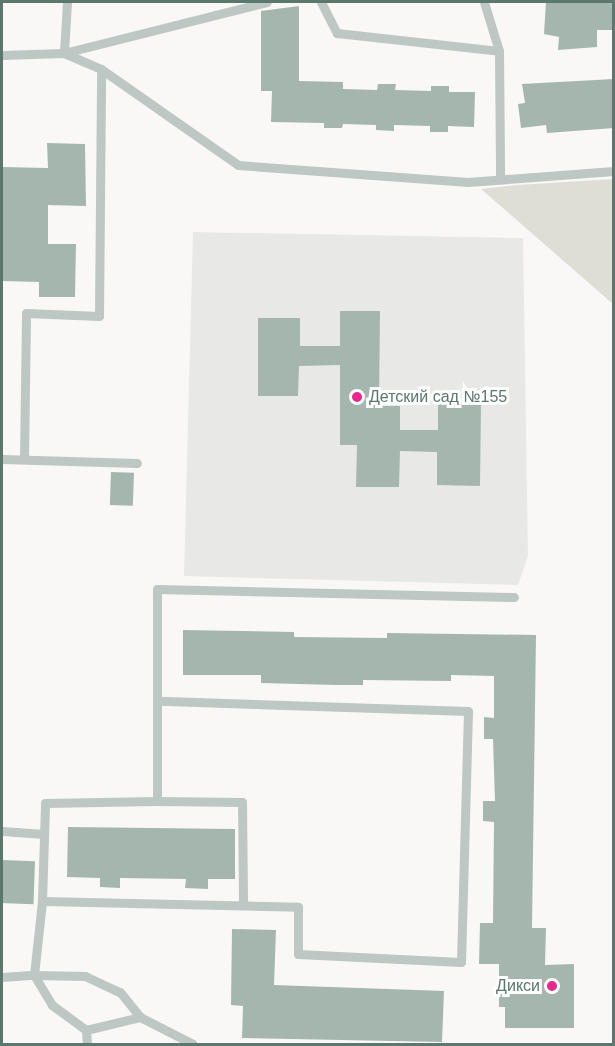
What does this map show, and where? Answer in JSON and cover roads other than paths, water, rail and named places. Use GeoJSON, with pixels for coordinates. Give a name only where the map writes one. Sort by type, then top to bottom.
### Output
{"type":"FeatureCollection","features":[{"type":"Feature","properties":{"kind":"lane"},"geometry":{"type":"LineString","coordinates":[[64,53],[67,2]]}},
{"type":"Feature","properties":{"kind":"lane"},"geometry":{"type":"LineString","coordinates":[[2,55],[64,53],[267,2]]}},
{"type":"Feature","properties":{"kind":"lane"},"geometry":{"type":"LineString","coordinates":[[321,2],[337,33],[499,51]]}},
{"type":"Feature","properties":{"kind":"lane"},"geometry":{"type":"LineString","coordinates":[[484,2],[499,51],[500,178]]}},
{"type":"Feature","properties":{"kind":"lane"},"geometry":{"type":"LineString","coordinates":[[64,53],[101,69],[238,165],[468,182],[614,171]]}},
{"type":"Feature","properties":{"kind":"lane"},"geometry":{"type":"LineString","coordinates":[[24,459],[26,314],[99,316],[101,69]]}},
{"type":"Feature","properties":{"kind":"lane"},"geometry":{"type":"LineString","coordinates":[[2,459],[136,463]]}},
{"type":"Feature","properties":{"kind":"lane"},"geometry":{"type":"LineString","coordinates":[[157,801],[159,700],[157,589],[514,597]]}},
{"type":"Feature","properties":{"kind":"lane"},"geometry":{"type":"LineString","coordinates":[[42,901],[298,907],[298,954],[461,962],[468,711],[159,700]]}},
{"type":"Feature","properties":{"kind":"lane"},"geometry":{"type":"LineString","coordinates":[[87,1044],[86,1030],[52,1005],[34,975],[42,901],[45,803],[242,802],[243,904]]}},
{"type":"Feature","properties":{"kind":"lane"},"geometry":{"type":"LineString","coordinates":[[2,831],[44,834]]}},
{"type":"Feature","properties":{"kind":"lane"},"geometry":{"type":"LineString","coordinates":[[2,977],[85,976],[120,992],[140,1017],[193,1044]]}},
{"type":"Feature","properties":{"kind":"lane"},"geometry":{"type":"LineString","coordinates":[[86,1030],[140,1017]]}},
{"type":"Feature","properties":{"kind":"place","name":"Детский сад №155"},"geometry":{"type":"Point","coordinates":[357,397]}},
{"type":"Feature","properties":{"kind":"place","name":"Дикси"},"geometry":{"type":"Point","coordinates":[552,986]}}]}
